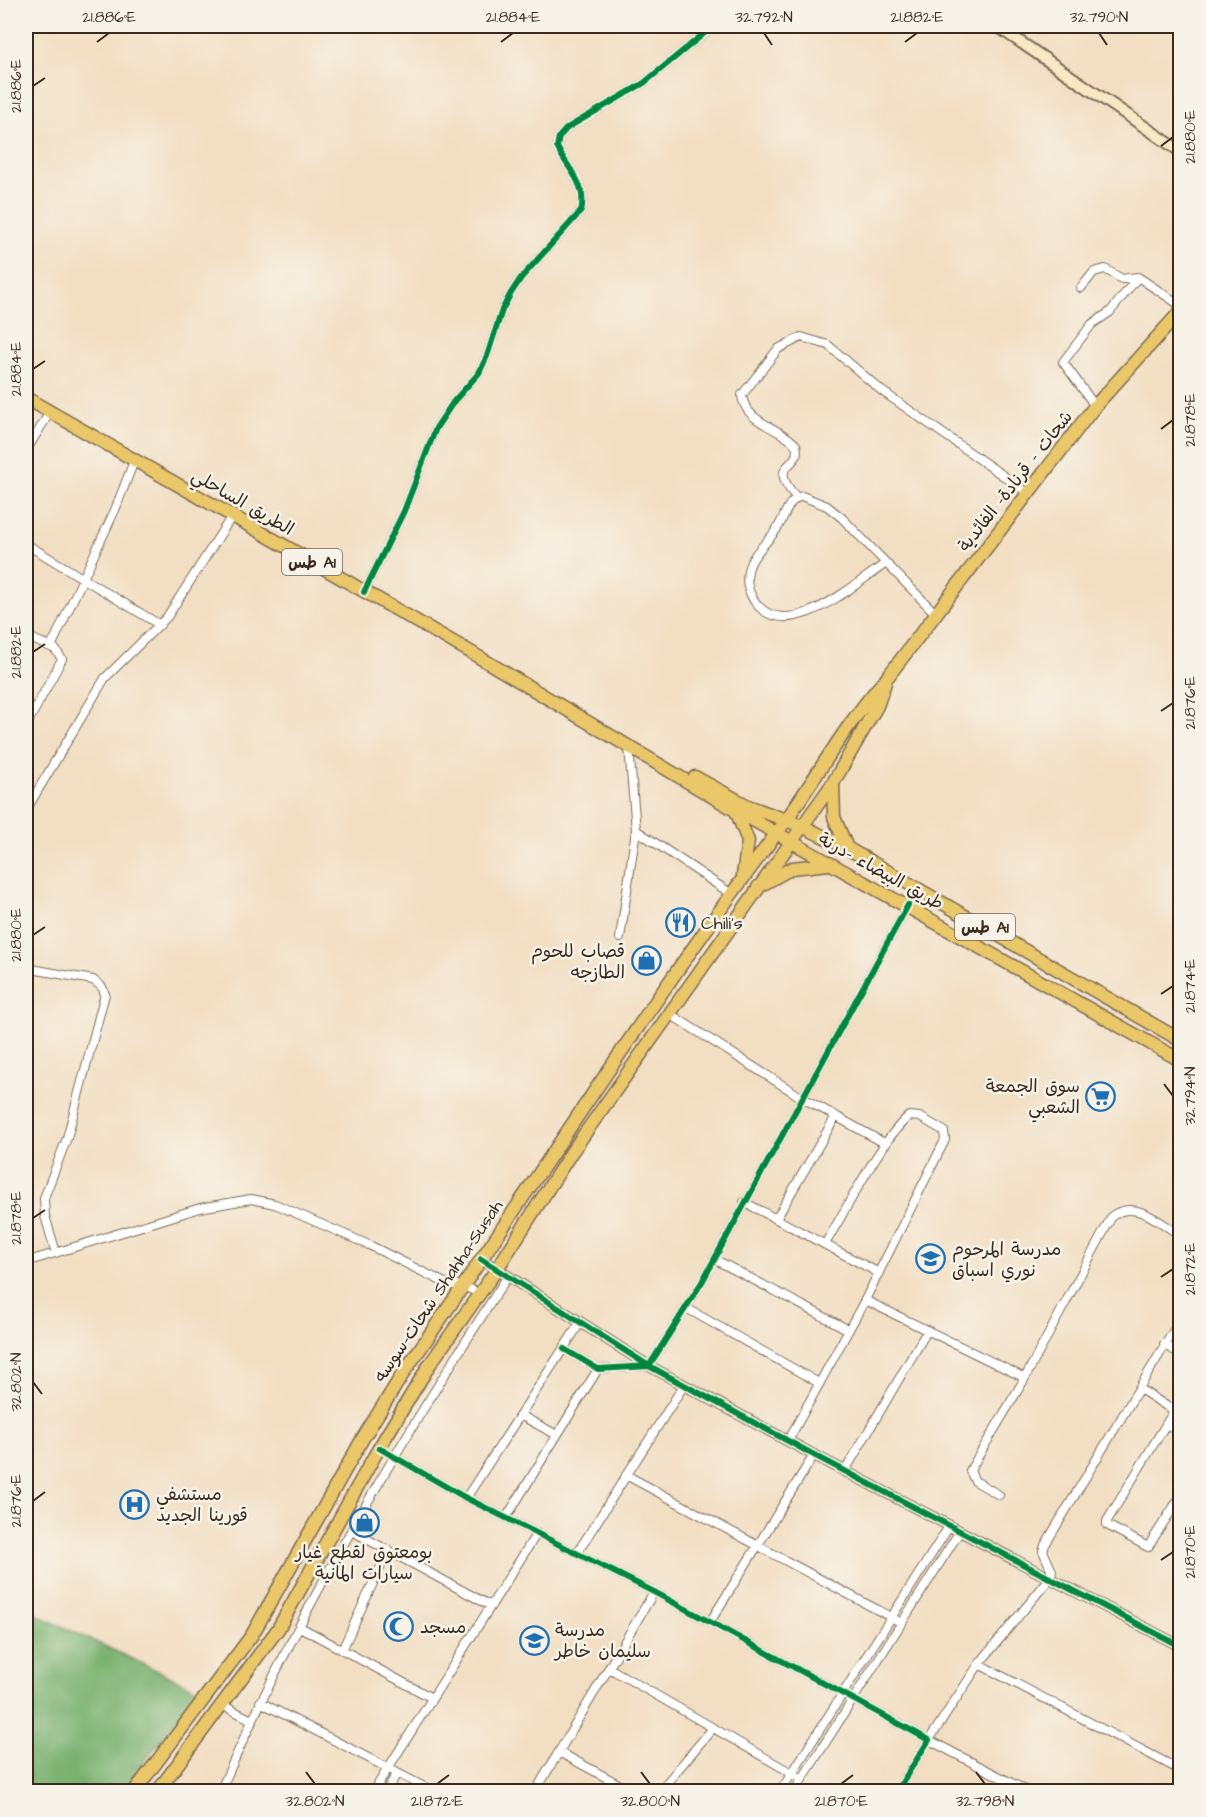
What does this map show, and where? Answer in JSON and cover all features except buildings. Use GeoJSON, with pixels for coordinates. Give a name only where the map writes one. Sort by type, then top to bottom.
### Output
{"type":"FeatureCollection","features":[{"type":"Feature","properties":{"kind":"main road"},"geometry":{"type":"LineString","coordinates":[[997,26],[1180,151]]}},
{"type":"Feature","properties":{"kind":"main road","name":"شحات - قرنادة- الفائدية"},"geometry":{"type":"LineString","coordinates":[[886,679],[1095,406],[1180,312]]}},
{"type":"Feature","properties":{"kind":"main road","name":"الطريق الساحلي"},"geometry":{"type":"LineString","coordinates":[[26,398],[598,727]]}},
{"type":"Feature","properties":{"kind":"main road","name":"شحات-سوسه Shahha-Susah"},"geometry":{"type":"LineString","coordinates":[[157,1791],[289,1611],[379,1448],[571,1153],[833,783],[877,706],[886,679]]}},
{"type":"Feature","properties":{"kind":"main road","name":"شحات-سوسه Shahha-Susah"},"geometry":{"type":"LineString","coordinates":[[134,1791],[252,1635],[384,1402],[730,893],[786,820],[860,708],[886,679]]}},
{"type":"Feature","properties":{"kind":"main road","name":"طريق البيضاء -درنة"},"geometry":{"type":"LineString","coordinates":[[598,727],[735,810],[908,905],[1180,1060]]}},
{"type":"Feature","properties":{"kind":"main road","name":"طريق البيضاء -درنة"},"geometry":{"type":"LineString","coordinates":[[598,727],[631,741],[748,806],[802,826],[847,848],[1180,1040]]}},
{"type":"Feature","properties":{"kind":"main road"},"geometry":{"type":"LineString","coordinates":[[833,783],[834,817],[847,848]]}},
{"type":"Feature","properties":{"kind":"main road"},"geometry":{"type":"LineString","coordinates":[[735,810],[746,830],[748,842],[743,875]]}},
{"type":"Feature","properties":{"kind":"main road"},"geometry":{"type":"LineString","coordinates":[[758,887],[792,868],[830,864]]}},
{"type":"Feature","properties":{"kind":"street"},"geometry":{"type":"LineString","coordinates":[[364,592],[404,512],[436,428],[454,400],[479,373],[502,310],[521,278],[581,211],[584,199],[581,186],[557,147],[559,138],[567,128],[644,83],[713,26]]}},
{"type":"Feature","properties":{"kind":"street"},"geometry":{"type":"LineString","coordinates":[[1081,288],[1099,268],[1105,269],[1122,279],[1138,277],[1180,305]]}},
{"type":"Feature","properties":{"kind":"street"},"geometry":{"type":"LineString","coordinates":[[1095,406],[1063,362],[1092,324],[1110,312],[1138,277]]}},
{"type":"Feature","properties":{"kind":"street"},"geometry":{"type":"LineString","coordinates":[[796,497],[783,481],[783,476],[796,456],[796,445],[758,419],[747,408],[742,395],[778,349],[801,337],[828,345],[882,391],[1028,492]]}},
{"type":"Feature","properties":{"kind":"street"},"geometry":{"type":"LineString","coordinates":[[26,451],[50,412]]}},
{"type":"Feature","properties":{"kind":"street"},"geometry":{"type":"LineString","coordinates":[[51,647],[115,510],[134,460]]}},
{"type":"Feature","properties":{"kind":"street"},"geometry":{"type":"LineString","coordinates":[[885,564],[831,601],[796,618],[781,619],[762,612],[748,588],[748,567],[778,528],[791,502],[796,497],[810,497],[827,506],[935,613]]}},
{"type":"Feature","properties":{"kind":"street"},"geometry":{"type":"LineString","coordinates":[[26,810],[105,678],[122,659],[160,625],[232,516]]}},
{"type":"Feature","properties":{"kind":"street"},"geometry":{"type":"LineString","coordinates":[[26,544],[160,625]]}},
{"type":"Feature","properties":{"kind":"street"},"geometry":{"type":"LineString","coordinates":[[26,636],[51,647],[60,654],[61,664],[26,726]]}},
{"type":"Feature","properties":{"kind":"street"},"geometry":{"type":"LineString","coordinates":[[620,938],[634,856],[636,830],[629,747]]}},
{"type":"Feature","properties":{"kind":"street"},"geometry":{"type":"LineString","coordinates":[[636,830],[730,893]]}},
{"type":"Feature","properties":{"kind":"street"},"geometry":{"type":"LineString","coordinates":[[650,1366],[714,1259],[801,1096],[908,905]]}},
{"type":"Feature","properties":{"kind":"street"},"geometry":{"type":"LineString","coordinates":[[26,968],[93,980],[99,984],[105,994],[67,1138],[45,1192],[44,1210],[56,1253]]}},
{"type":"Feature","properties":{"kind":"street"},"geometry":{"type":"LineString","coordinates":[[670,1014],[801,1096],[886,1144]]}},
{"type":"Feature","properties":{"kind":"street"},"geometry":{"type":"LineString","coordinates":[[776,1219],[836,1116]]}},
{"type":"Feature","properties":{"kind":"street"},"geometry":{"type":"LineString","coordinates":[[788,1441],[879,1273],[945,1136],[940,1127],[920,1117],[909,1116],[886,1144],[825,1245]]}},
{"type":"Feature","properties":{"kind":"street"},"geometry":{"type":"LineString","coordinates":[[26,1262],[200,1208],[251,1199],[275,1204],[369,1245],[447,1284],[464,1286],[478,1293]]}},
{"type":"Feature","properties":{"kind":"street"},"geometry":{"type":"LineString","coordinates":[[744,1202],[879,1273]]}},
{"type":"Feature","properties":{"kind":"street"},"geometry":{"type":"LineString","coordinates":[[999,1496],[975,1481],[970,1471],[1025,1378],[1112,1216],[1126,1208],[1135,1209],[1180,1235]]}},
{"type":"Feature","properties":{"kind":"street"},"geometry":{"type":"LineString","coordinates":[[481,1259],[580,1323],[684,1385],[1180,1646]]}},
{"type":"Feature","properties":{"kind":"street"},"geometry":{"type":"LineString","coordinates":[[714,1259],[849,1330]]}},
{"type":"Feature","properties":{"kind":"street"},"geometry":{"type":"LineString","coordinates":[[220,1791],[260,1702],[352,1531],[395,1457],[508,1276]]}},
{"type":"Feature","properties":{"kind":"street"},"geometry":{"type":"LineString","coordinates":[[865,1300],[1025,1378]]}},
{"type":"Feature","properties":{"kind":"street"},"geometry":{"type":"LineString","coordinates":[[686,1308],[819,1383]]}},
{"type":"Feature","properties":{"kind":"street"},"geometry":{"type":"LineString","coordinates":[[896,1791],[980,1664],[1050,1578],[1052,1571],[1043,1551],[1045,1545],[1180,1320]]}},
{"type":"Feature","properties":{"kind":"street"},"geometry":{"type":"LineString","coordinates":[[466,1498],[580,1323]]}},
{"type":"Feature","properties":{"kind":"street"},"geometry":{"type":"LineString","coordinates":[[845,1471],[927,1331]]}},
{"type":"Feature","properties":{"kind":"street"},"geometry":{"type":"LineString","coordinates":[[1164,1344],[1180,1353]]}},
{"type":"Feature","properties":{"kind":"street"},"geometry":{"type":"LineString","coordinates":[[564,1349],[598,1369],[650,1366]]}},
{"type":"Feature","properties":{"kind":"street"},"geometry":{"type":"LineString","coordinates":[[506,1518],[598,1369]]}},
{"type":"Feature","properties":{"kind":"street"},"geometry":{"type":"LineString","coordinates":[[577,1553],[684,1385]]}},
{"type":"Feature","properties":{"kind":"street"},"geometry":{"type":"LineString","coordinates":[[1140,1389],[1172,1408],[1173,1414],[1107,1521],[1107,1525],[1148,1547],[1180,1497]]}},
{"type":"Feature","properties":{"kind":"street"},"geometry":{"type":"LineString","coordinates":[[520,1415],[557,1435]]}},
{"type":"Feature","properties":{"kind":"street"},"geometry":{"type":"LineString","coordinates":[[1167,1424],[1180,1433]]}},
{"type":"Feature","properties":{"kind":"street"},"geometry":{"type":"LineString","coordinates":[[379,1448],[466,1498],[654,1592],[929,1740],[1029,1791]]}},
{"type":"Feature","properties":{"kind":"street"},"geometry":{"type":"LineString","coordinates":[[710,1622],[814,1455]]}},
{"type":"Feature","properties":{"kind":"street"},"geometry":{"type":"LineString","coordinates":[[626,1476],[902,1623]]}},
{"type":"Feature","properties":{"kind":"street"},"geometry":{"type":"LineString","coordinates":[[780,1791],[950,1525]]}},
{"type":"Feature","properties":{"kind":"street"},"geometry":{"type":"LineString","coordinates":[[352,1531],[491,1606]]}},
{"type":"Feature","properties":{"kind":"street"},"geometry":{"type":"LineString","coordinates":[[794,1791],[960,1531]]}},
{"type":"Feature","properties":{"kind":"street"},"geometry":{"type":"LineString","coordinates":[[373,1791],[537,1533]]}},
{"type":"Feature","properties":{"kind":"street"},"geometry":{"type":"LineString","coordinates":[[342,1650],[388,1551]]}},
{"type":"Feature","properties":{"kind":"street"},"geometry":{"type":"LineString","coordinates":[[536,1791],[561,1753],[654,1592]]}},
{"type":"Feature","properties":{"kind":"street"},"geometry":{"type":"LineString","coordinates":[[300,1627],[432,1698]]}},
{"type":"Feature","properties":{"kind":"street"},"geometry":{"type":"LineString","coordinates":[[980,1664],[1180,1770]]}},
{"type":"Feature","properties":{"kind":"street"},"geometry":{"type":"LineString","coordinates":[[609,1668],[802,1779]]}},
{"type":"Feature","properties":{"kind":"street"},"geometry":{"type":"LineString","coordinates":[[260,1702],[434,1791]]}},
{"type":"Feature","properties":{"kind":"street"},"geometry":{"type":"LineString","coordinates":[[222,1705],[252,1720]]}},
{"type":"Feature","properties":{"kind":"street"},"geometry":{"type":"LineString","coordinates":[[659,1791],[712,1728]]}},
{"type":"Feature","properties":{"kind":"street"},"geometry":{"type":"LineString","coordinates":[[561,1753],[633,1791]]}},
{"type":"Feature","properties":{"kind":"street"},"geometry":{"type":"LineString","coordinates":[[386,1791],[397,1773]]}},
{"type":"Feature","properties":{"kind":"green space"},"geometry":{"type":"Polygon","coordinates":[[[29,1611],[199,1690],[122,1791],[26,1791],[26,1619],[29,1611]]]}},
{"type":"Feature","properties":{"kind":"cycle path"},"geometry":{"type":"LineString","coordinates":[[364,592],[404,511],[436,428],[454,401],[479,373],[502,310],[511,293],[521,278],[581,211],[582,193],[576,178],[557,147],[559,137],[567,128],[644,83],[713,26]]}},
{"type":"Feature","properties":{"kind":"cycle path"},"geometry":{"type":"LineString","coordinates":[[564,1349],[598,1369],[649,1366],[702,1282],[908,905]]}},
{"type":"Feature","properties":{"kind":"cycle path"},"geometry":{"type":"LineString","coordinates":[[481,1259],[649,1366],[1180,1646]]}},
{"type":"Feature","properties":{"kind":"cycle path"},"geometry":{"type":"LineString","coordinates":[[379,1448],[466,1498],[654,1592],[929,1740],[896,1792]]}},
{"type":"Feature","properties":{"kind":"place","name":"Chili's"},"geometry":{"type":"Point","coordinates":[680,923]}},
{"type":"Feature","properties":{"kind":"place","name":"قصاب للحوم الطازجه"},"geometry":{"type":"Point","coordinates":[646,961]}},
{"type":"Feature","properties":{"kind":"place","name":"سوق الجمعة الشعبي"},"geometry":{"type":"Point","coordinates":[1101,1096]}},
{"type":"Feature","properties":{"kind":"place","name":"مدرسة المرحوم نوري اسباق"},"geometry":{"type":"Point","coordinates":[931,1259]}},
{"type":"Feature","properties":{"kind":"place","name":"مستشفي قورينا الجديد"},"geometry":{"type":"Point","coordinates":[135,1504]}},
{"type":"Feature","properties":{"kind":"place","name":"بومعتوق لقطع غيار سيارات المانية"},"geometry":{"type":"Point","coordinates":[364,1523]}},
{"type":"Feature","properties":{"kind":"place","name":"مسجد"},"geometry":{"type":"Point","coordinates":[399,1627]}},
{"type":"Feature","properties":{"kind":"place","name":"مدرسة سليمان خاطر"},"geometry":{"type":"Point","coordinates":[534,1640]}}]}
